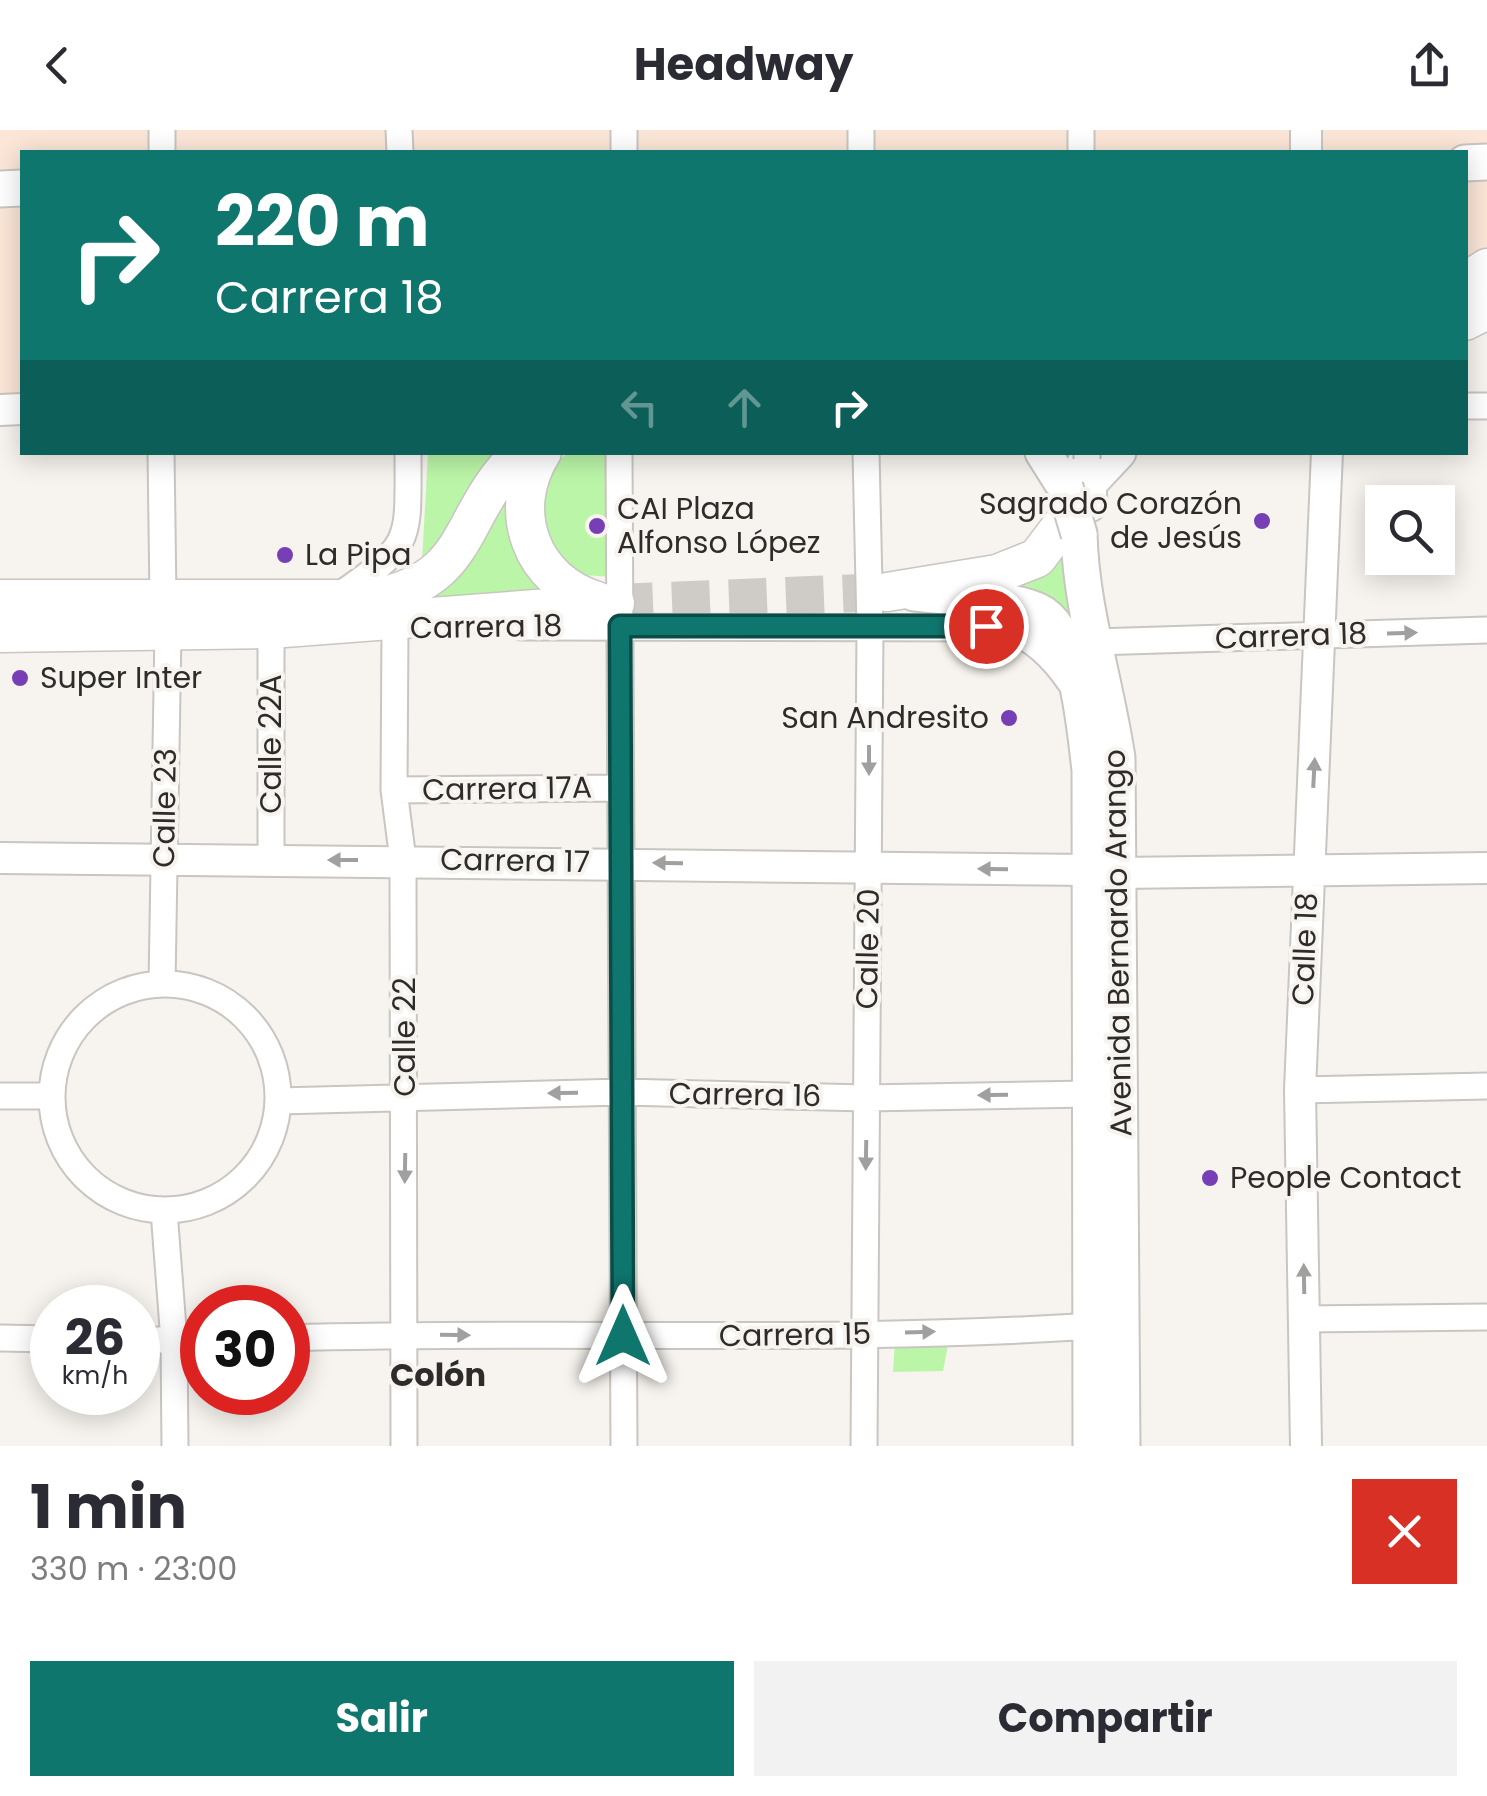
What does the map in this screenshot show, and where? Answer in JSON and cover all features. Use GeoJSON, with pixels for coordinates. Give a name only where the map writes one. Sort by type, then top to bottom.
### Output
{"type":"FeatureCollection","features":[{"type":"Feature","properties":{"kind":"main road"},"geometry":{"type":"LineString","coordinates":[[0,598],[271,629],[340,611],[395,594],[437,574],[458,547],[485,496],[519,455]]}},
{"type":"Feature","properties":{"kind":"main road"},"geometry":{"type":"LineString","coordinates":[[540,455],[525,495],[524,518],[530,542],[540,562],[556,580],[576,594],[615,611]]}},
{"type":"Feature","properties":{"kind":"main road","name":"Avenida Bernardo Arango"},"geometry":{"type":"LineString","coordinates":[[1054,455],[1089,465],[1080,534],[1080,571],[1108,697],[1117,758],[1090,1094],[1106,1325],[1122,1446]]}},
{"type":"Feature","properties":{"kind":"main road"},"geometry":{"type":"LineString","coordinates":[[893,592],[996,574],[1037,558],[1065,521],[1089,465]]}},
{"type":"Feature","properties":{"kind":"main road"},"geometry":{"type":"LineString","coordinates":[[1089,465],[1095,642]]}},
{"type":"Feature","properties":{"kind":"main road","name":"Avenida Bernardo Arango"},"geometry":{"type":"LineString","coordinates":[[893,592],[1014,605],[1038,612],[1050,619],[1063,637],[1080,698],[1106,872],[1106,1325],[1092,1446]]}},
{"type":"Feature","properties":{"kind":"main road"},"geometry":{"type":"LineString","coordinates":[[0,633],[166,615],[544,606],[615,611]]}},
{"type":"Feature","properties":{"kind":"street","name":"Calle 23"},"geometry":{"type":"LineString","coordinates":[[162,455],[166,615],[162,984]]}},
{"type":"Feature","properties":{"kind":"street"},"geometry":{"type":"LineString","coordinates":[[340,611],[398,549],[405,536],[408,455]]}},
{"type":"Feature","properties":{"kind":"street"},"geometry":{"type":"LineString","coordinates":[[618,455],[615,611],[621,862],[624,1446]]}},
{"type":"Feature","properties":{"kind":"street","name":"Calle 20"},"geometry":{"type":"LineString","coordinates":[[864,1446],[870,628],[866,455]]}},
{"type":"Feature","properties":{"kind":"street","name":"Calle 18"},"geometry":{"type":"LineString","coordinates":[[1306,1446],[1300,1090],[1327,455]]}},
{"type":"Feature","properties":{"kind":"street","name":"Carrera 18"},"geometry":{"type":"LineString","coordinates":[[340,611],[396,628],[615,611],[870,628],[1008,628],[1038,644],[1054,659],[1080,698]]}},
{"type":"Feature","properties":{"kind":"street","name":"Calle 22"},"geometry":{"type":"LineString","coordinates":[[396,628],[394,790],[403,860],[406,1098],[404,1446]]}},
{"type":"Feature","properties":{"kind":"street","name":"Calle 22A"},"geometry":{"type":"LineString","coordinates":[[271,629],[271,860]]}},
{"type":"Feature","properties":{"kind":"street","name":"Carrera 18"},"geometry":{"type":"LineString","coordinates":[[1095,642],[1487,630]]}},
{"type":"Feature","properties":{"kind":"street","name":"Carrera 17A"},"geometry":{"type":"LineString","coordinates":[[394,790],[620,788]]}},
{"type":"Feature","properties":{"kind":"street","name":"Carrera 17"},"geometry":{"type":"LineString","coordinates":[[0,858],[621,862],[1106,872],[1487,868]]}},
{"type":"Feature","properties":{"kind":"street"},"geometry":{"type":"LineString","coordinates":[[162,984],[199,989],[232,1006],[258,1032],[274,1064],[279,1101],[269,1143],[244,1179],[221,1196],[194,1207],[164,1211],[121,1202],[84,1177],[60,1140],[52,1096],[57,1062],[73,1031],[97,1006],[128,990],[162,984]]}},
{"type":"Feature","properties":{"kind":"street"},"geometry":{"type":"LineString","coordinates":[[1300,1090],[1487,1086]]}},
{"type":"Feature","properties":{"kind":"street","name":"Carrera 16"},"geometry":{"type":"LineString","coordinates":[[279,1101],[622,1092],[866,1098],[1090,1094]]}},
{"type":"Feature","properties":{"kind":"street"},"geometry":{"type":"LineString","coordinates":[[0,1096],[52,1096]]}},
{"type":"Feature","properties":{"kind":"street"},"geometry":{"type":"LineString","coordinates":[[164,1211],[174,1340],[176,1446]]}},
{"type":"Feature","properties":{"kind":"street"},"geometry":{"type":"LineString","coordinates":[[1304,1319],[1487,1317]]}},
{"type":"Feature","properties":{"kind":"street","name":"Carrera 15"},"geometry":{"type":"LineString","coordinates":[[310,1337],[864,1334],[1106,1325]]}},
{"type":"Feature","properties":{"kind":"street"},"geometry":{"type":"LineString","coordinates":[[0,1338],[30,1339]]}},
{"type":"Feature","properties":{"kind":"street"},"geometry":{"type":"LineString","coordinates":[[160,1340],[180,1340]]}},
{"type":"Feature","properties":{"kind":"shaded area"},"geometry":{"type":"Polygon","coordinates":[[[0,130],[1487,130],[1487,259],[1468,269],[1468,150],[20,150],[20,398],[0,398],[0,130]]]}},
{"type":"Feature","properties":{"kind":"green space"},"geometry":{"type":"Polygon","coordinates":[[[428,455],[501,455],[452,529],[422,561],[428,455]]]}},
{"type":"Feature","properties":{"kind":"green space"},"geometry":{"type":"Polygon","coordinates":[[[566,455],[614,455],[614,577],[581,575],[545,551],[535,492],[566,455]]]}},
{"type":"Feature","properties":{"kind":"green space"},"geometry":{"type":"Polygon","coordinates":[[[518,493],[583,597],[407,607],[495,504],[518,493]]]}},
{"type":"Feature","properties":{"kind":"green space"},"geometry":{"type":"Polygon","coordinates":[[[1066,541],[1091,652],[985,583],[1066,541]]]}},
{"type":"Feature","properties":{"kind":"green space"},"geometry":{"type":"Polygon","coordinates":[[[895,1342],[948,1345],[943,1371],[893,1372],[895,1342]]]}},
{"type":"Feature","properties":{"kind":"tunnel"},"geometry":{"type":"LineString","coordinates":[[615,603],[887,592]]}},
{"type":"Feature","properties":{"kind":"place","name":"Sagrado Corazón de Jesús"},"geometry":{"type":"Point","coordinates":[1262,521]}},
{"type":"Feature","properties":{"kind":"place","name":"CAI Plaza Alfonso López"},"geometry":{"type":"Point","coordinates":[597,526]}},
{"type":"Feature","properties":{"kind":"place","name":"La Pipa"},"geometry":{"type":"Point","coordinates":[285,555]}},
{"type":"Feature","properties":{"kind":"place","name":"Super Inter"},"geometry":{"type":"Point","coordinates":[20,678]}},
{"type":"Feature","properties":{"kind":"place","name":"San Andresito"},"geometry":{"type":"Point","coordinates":[1009,718]}},
{"type":"Feature","properties":{"kind":"place","name":"People Contact"},"geometry":{"type":"Point","coordinates":[1210,1178]}},
{"type":"Feature","properties":{"kind":"district","name":"Colón"},"geometry":{"type":"Point","coordinates":[438,1375]}},
{"type":"Feature","properties":{"kind":"route"},"geometry":{"type":"LineString","coordinates":[[623,1336],[620,626],[986,626]]}}]}
